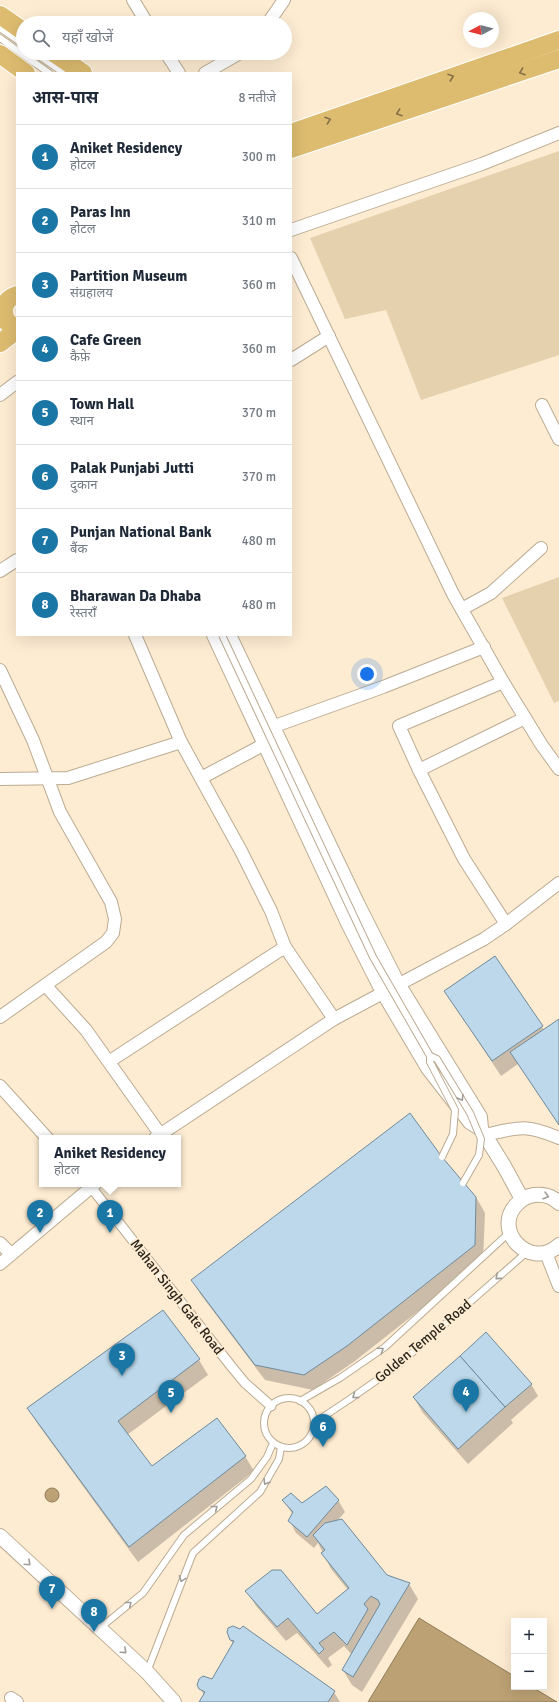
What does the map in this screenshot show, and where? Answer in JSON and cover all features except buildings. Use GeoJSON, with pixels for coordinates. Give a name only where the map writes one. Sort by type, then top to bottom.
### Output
{"type":"FeatureCollection","features":[{"type":"Feature","properties":{"kind":"main road"},"geometry":{"type":"LineString","coordinates":[[0,15],[16,26]]}},
{"type":"Feature","properties":{"kind":"main road"},"geometry":{"type":"LineString","coordinates":[[292,133],[559,40]]}},
{"type":"Feature","properties":{"kind":"main road"},"geometry":{"type":"LineString","coordinates":[[0,54],[25,72]]}},
{"type":"Feature","properties":{"kind":"main road"},"geometry":{"type":"LineString","coordinates":[[292,149],[559,59]]}},
{"type":"Feature","properties":{"kind":"main road"},"geometry":{"type":"LineString","coordinates":[[64,60],[82,72]]}},
{"type":"Feature","properties":{"kind":"main road"},"geometry":{"type":"LineString","coordinates":[[11,300],[4,317],[7,322],[16,328]]}},
{"type":"Feature","properties":{"kind":"main road"},"geometry":{"type":"LineString","coordinates":[[0,343],[16,330]]}},
{"type":"Feature","properties":{"kind":"street"},"geometry":{"type":"LineString","coordinates":[[133,0],[143,16]]}},
{"type":"Feature","properties":{"kind":"street"},"geometry":{"type":"LineString","coordinates":[[273,16],[284,0]]}},
{"type":"Feature","properties":{"kind":"street"},"geometry":{"type":"LineString","coordinates":[[171,60],[178,72]]}},
{"type":"Feature","properties":{"kind":"street"},"geometry":{"type":"LineString","coordinates":[[207,72],[228,60]]}},
{"type":"Feature","properties":{"kind":"street"},"geometry":{"type":"LineString","coordinates":[[292,230],[482,164],[559,133]]}},
{"type":"Feature","properties":{"kind":"street"},"geometry":{"type":"LineString","coordinates":[[292,260],[453,594],[503,682],[559,769]]}},
{"type":"Feature","properties":{"kind":"street"},"geometry":{"type":"LineString","coordinates":[[292,359],[329,336]]}},
{"type":"Feature","properties":{"kind":"street"},"geometry":{"type":"LineString","coordinates":[[0,395],[16,383]]}},
{"type":"Feature","properties":{"kind":"street"},"geometry":{"type":"LineString","coordinates":[[542,405],[559,439]]}},
{"type":"Feature","properties":{"kind":"street"},"geometry":{"type":"LineString","coordinates":[[462,609],[491,593],[541,548]]}},
{"type":"Feature","properties":{"kind":"street"},"geometry":{"type":"LineString","coordinates":[[0,571],[16,561]]}},
{"type":"Feature","properties":{"kind":"street"},"geometry":{"type":"LineString","coordinates":[[135,636],[181,742],[241,850],[271,911],[285,947],[334,1019]]}},
{"type":"Feature","properties":{"kind":"street"},"geometry":{"type":"LineString","coordinates":[[214,636],[263,745],[348,923],[383,992],[428,1068],[470,1122],[483,1132],[531,1127],[559,1138]]}},
{"type":"Feature","properties":{"kind":"street"},"geometry":{"type":"LineString","coordinates":[[229,636],[358,905],[398,984],[480,1117],[483,1132],[522,1199]]}},
{"type":"Feature","properties":{"kind":"street"},"geometry":{"type":"LineString","coordinates":[[272,727],[383,687],[484,647]]}},
{"type":"Feature","properties":{"kind":"street"},"geometry":{"type":"LineString","coordinates":[[0,670],[32,740],[60,812],[105,891],[115,919],[112,933],[106,942],[46,986],[0,1017]]}},
{"type":"Feature","properties":{"kind":"street"},"geometry":{"type":"LineString","coordinates":[[503,682],[399,726],[418,770],[464,859],[506,924]]}},
{"type":"Feature","properties":{"kind":"street"},"geometry":{"type":"LineString","coordinates":[[418,770],[525,718]]}},
{"type":"Feature","properties":{"kind":"street"},"geometry":{"type":"LineString","coordinates":[[0,779],[68,778],[181,742]]}},
{"type":"Feature","properties":{"kind":"street"},"geometry":{"type":"LineString","coordinates":[[201,778],[263,745]]}},
{"type":"Feature","properties":{"kind":"street"},"geometry":{"type":"LineString","coordinates":[[160,1135],[334,1019],[464,950],[506,924],[559,883]]}},
{"type":"Feature","properties":{"kind":"street"},"geometry":{"type":"LineString","coordinates":[[110,1061],[285,947]]}},
{"type":"Feature","properties":{"kind":"street"},"geometry":{"type":"LineString","coordinates":[[46,986],[79,1021],[110,1061],[157,1135]]}},
{"type":"Feature","properties":{"kind":"street"},"geometry":{"type":"LineString","coordinates":[[0,1086],[44,1135]]}},
{"type":"Feature","properties":{"kind":"street"},"geometry":{"type":"LineString","coordinates":[[0,1264],[90,1187]]}},
{"type":"Feature","properties":{"kind":"street","name":"Mahan Singh Gate Road"},"geometry":{"type":"LineString","coordinates":[[94,1187],[231,1366],[245,1383],[271,1406]]}},
{"type":"Feature","properties":{"kind":"street"},"geometry":{"type":"LineString","coordinates":[[559,1203],[549,1196],[540,1194],[522,1199],[515,1206],[509,1223],[510,1232],[516,1244],[527,1252],[537,1254],[546,1253],[559,1245]]}},
{"type":"Feature","properties":{"kind":"street"},"geometry":{"type":"LineString","coordinates":[[0,1243],[11,1254]]}},
{"type":"Feature","properties":{"kind":"street"},"geometry":{"type":"LineString","coordinates":[[546,1253],[559,1286]]}},
{"type":"Feature","properties":{"kind":"street"},"geometry":{"type":"LineString","coordinates":[[0,1536],[147,1672],[174,1702]]}},
{"type":"Feature","properties":{"kind":"lane"},"geometry":{"type":"LineString","coordinates":[[0,28],[16,39]]}},
{"type":"Feature","properties":{"kind":"lane"},"geometry":{"type":"LineString","coordinates":[[0,38],[16,49]]}},
{"type":"Feature","properties":{"kind":"lane"},"geometry":{"type":"LineString","coordinates":[[31,60],[48,72]]}},
{"type":"Feature","properties":{"kind":"lane"},"geometry":{"type":"LineString","coordinates":[[45,60],[63,72]]}},
{"type":"Feature","properties":{"kind":"lane"},"geometry":{"type":"LineString","coordinates":[[222,636],[373,957],[430,1056],[430,1062],[455,1110],[453,1134],[442,1158]]}},
{"type":"Feature","properties":{"kind":"lane"},"geometry":{"type":"LineString","coordinates":[[430,1056],[437,1059],[470,1114],[481,1138],[479,1155],[463,1183]]}},
{"type":"Feature","properties":{"kind":"lane","name":"Golden Temple Road"},"geometry":{"type":"LineString","coordinates":[[300,1401],[340,1378],[385,1347],[510,1232]]}},
{"type":"Feature","properties":{"kind":"lane","name":"Golden Temple Road"},"geometry":{"type":"LineString","coordinates":[[314,1423],[350,1400],[397,1366],[527,1252]]}},
{"type":"Feature","properties":{"kind":"lane"},"geometry":{"type":"LineString","coordinates":[[285,1399],[300,1401],[310,1410],[314,1423],[313,1431],[304,1444],[289,1448],[281,1447],[274,1443],[265,1429],[265,1417],[271,1406],[285,1399]]}},
{"type":"Feature","properties":{"kind":"lane"},"geometry":{"type":"LineString","coordinates":[[99,1629],[143,1593],[184,1535],[252,1479],[267,1457],[274,1443]]}},
{"type":"Feature","properties":{"kind":"lane"},"geometry":{"type":"LineString","coordinates":[[147,1672],[193,1553],[260,1492],[279,1459],[281,1447]]}},
{"type":"Feature","properties":{"kind":"shaded area"},"geometry":{"type":"Polygon","coordinates":[[[559,151],[559,355],[421,400],[386,310],[345,319],[310,238],[559,151]]]}},
{"type":"Feature","properties":{"kind":"shaded area"},"geometry":{"type":"Polygon","coordinates":[[[559,577],[559,701],[554,703],[502,598],[559,577]]]}},
{"type":"Feature","properties":{"kind":"shaded area"},"geometry":{"type":"Polygon","coordinates":[[[49,1488],[55,1488],[59,1492],[59,1498],[55,1502],[49,1502],[45,1498],[45,1492],[49,1488]]]}},
{"type":"Feature","properties":{"kind":"shaded area"},"geometry":{"type":"Polygon","coordinates":[[[419,1618],[511,1674],[511,1690],[537,1690],[557,1702],[368,1702],[419,1618]]]}},
{"type":"Feature","properties":{"kind":"place","name":"Paras Inn"},"geometry":{"type":"Point","coordinates":[40,1233]}},
{"type":"Feature","properties":{"kind":"place","name":"Aniket Residency"},"geometry":{"type":"Point","coordinates":[110,1233]}},
{"type":"Feature","properties":{"kind":"place","name":"Partition Museum"},"geometry":{"type":"Point","coordinates":[122,1376]}},
{"type":"Feature","properties":{"kind":"place","name":"Cafe Green"},"geometry":{"type":"Point","coordinates":[466,1412]}},
{"type":"Feature","properties":{"kind":"place","name":"Town Hall"},"geometry":{"type":"Point","coordinates":[171,1413]}},
{"type":"Feature","properties":{"kind":"place","name":"Palak Punjabi Jutti"},"geometry":{"type":"Point","coordinates":[323,1447]}},
{"type":"Feature","properties":{"kind":"place","name":"Punjan National Bank"},"geometry":{"type":"Point","coordinates":[52,1609]}},
{"type":"Feature","properties":{"kind":"place","name":"Bharawan Da Dhaba"},"geometry":{"type":"Point","coordinates":[94,1632]}}]}
